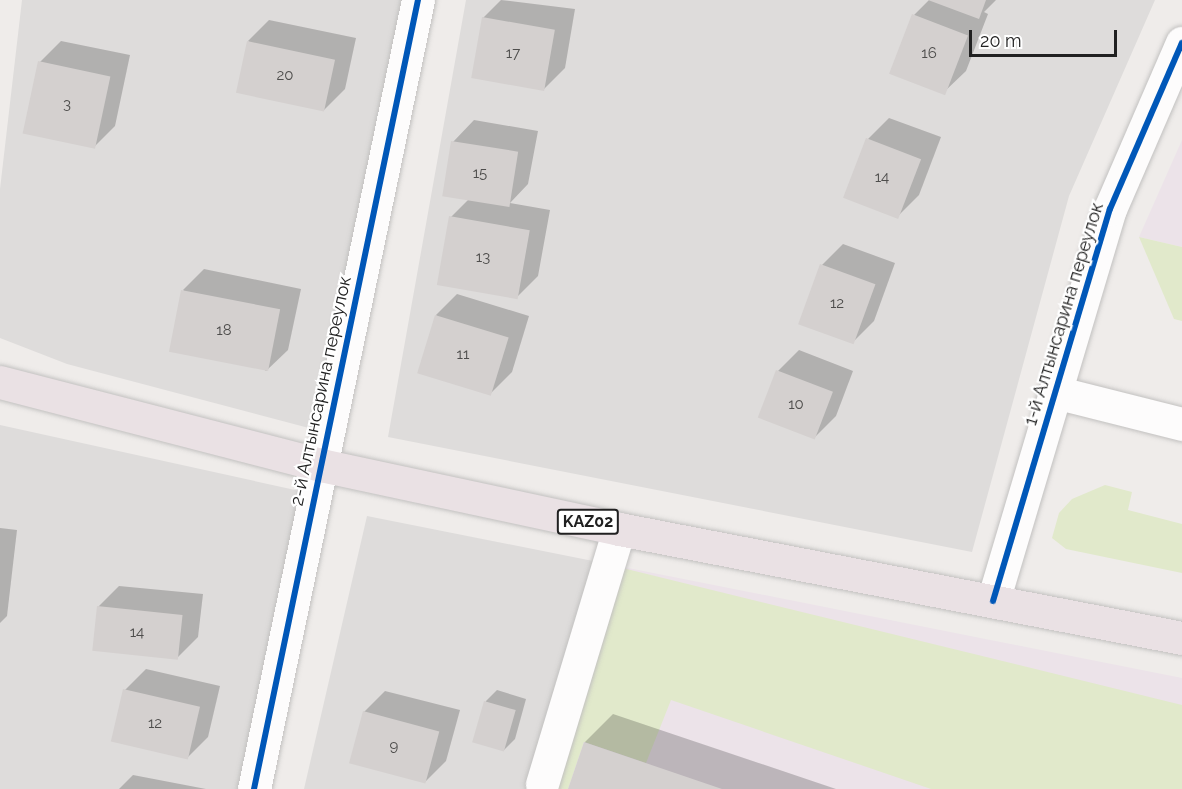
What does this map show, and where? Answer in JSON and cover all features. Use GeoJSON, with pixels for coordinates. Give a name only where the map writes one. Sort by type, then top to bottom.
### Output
{"type":"FeatureCollection","features":[{"type":"Feature","properties":{"kind":"highway","name":"KAZ02"},"geometry":{"type":"LineString","coordinates":[[0,382],[321,465],[619,529],[1182,638]]}},
{"type":"Feature","properties":{"kind":"street","name":"2-й Алтынсарина переулок"},"geometry":{"type":"LineString","coordinates":[[254,789],[418,0]]}},
{"type":"Feature","properties":{"kind":"street","name":"1-й Алтынсарина переулок"},"geometry":{"type":"LineString","coordinates":[[993,601],[1110,209],[1182,43]]}},
{"type":"Feature","properties":{"kind":"street"},"geometry":{"type":"LineString","coordinates":[[1055,392],[1182,424]]}},
{"type":"Feature","properties":{"kind":"street"},"geometry":{"type":"LineString","coordinates":[[542,784],[619,529]]}},
{"type":"Feature","properties":{"kind":"shaded area"},"geometry":{"type":"Polygon","coordinates":[[[22,0],[402,0],[324,432],[67,364],[0,338],[0,189],[22,0]]]}},
{"type":"Feature","properties":{"kind":"shaded area"},"geometry":{"type":"Polygon","coordinates":[[[466,0],[1155,0],[1069,196],[972,552],[388,437],[466,0]]]}},
{"type":"Feature","properties":{"kind":"shaded area"},"geometry":{"type":"Polygon","coordinates":[[[1182,140],[1182,247],[1139,237],[1182,140]]]}},
{"type":"Feature","properties":{"kind":"shaded area"},"geometry":{"type":"Polygon","coordinates":[[[0,425],[318,495],[249,789],[0,789],[0,425]]]}},
{"type":"Feature","properties":{"kind":"shaded area"},"geometry":{"type":"Polygon","coordinates":[[[367,516],[598,562],[528,789],[304,789],[367,516]]]}},
{"type":"Feature","properties":{"kind":"shaded area"},"geometry":{"type":"Polygon","coordinates":[[[598,562],[1182,678],[1182,789],[528,789],[598,562]]]}},
{"type":"Feature","properties":{"kind":"green space"},"geometry":{"type":"Polygon","coordinates":[[[1139,237],[1182,247],[1182,321],[1174,319],[1139,237]]]}},
{"type":"Feature","properties":{"kind":"green space"},"geometry":{"type":"Polygon","coordinates":[[[1105,485],[1132,492],[1128,510],[1182,524],[1182,573],[1066,549],[1052,538],[1059,513],[1072,499],[1105,485]]]}},
{"type":"Feature","properties":{"kind":"green space"},"geometry":{"type":"Polygon","coordinates":[[[598,562],[1182,705],[1182,789],[931,789],[671,700],[646,763],[584,742],[568,789],[528,789],[598,562]]]}},
{"type":"Feature","properties":{"kind":"building"},"geometry":{"type":"Polygon","coordinates":[[[928,0],[986,0],[979,19],[928,0]]]}},
{"type":"Feature","properties":{"kind":"building"},"geometry":{"type":"Polygon","coordinates":[[[912,14],[968,36],[945,95],[889,74],[912,14]]]}},
{"type":"Feature","properties":{"kind":"building"},"geometry":{"type":"Polygon","coordinates":[[[482,17],[555,30],[544,91],[471,78],[482,17]]]}},
{"type":"Feature","properties":{"kind":"building"},"geometry":{"type":"Polygon","coordinates":[[[247,41],[335,60],[324,112],[236,93],[247,41]]]}},
{"type":"Feature","properties":{"kind":"building"},"geometry":{"type":"Polygon","coordinates":[[[38,61],[110,76],[95,149],[23,133],[38,61]]]}},
{"type":"Feature","properties":{"kind":"building"},"geometry":{"type":"Polygon","coordinates":[[[866,138],[921,159],[898,219],[843,198],[866,138]]]}},
{"type":"Feature","properties":{"kind":"building"},"geometry":{"type":"Polygon","coordinates":[[[451,141],[518,152],[509,207],[442,196],[451,141]]]}},
{"type":"Feature","properties":{"kind":"building"},"geometry":{"type":"Polygon","coordinates":[[[449,216],[530,230],[518,299],[437,285],[449,216]]]}},
{"type":"Feature","properties":{"kind":"building"},"geometry":{"type":"Polygon","coordinates":[[[820,264],[875,284],[854,344],[798,324],[820,264]]]}},
{"type":"Feature","properties":{"kind":"building"},"geometry":{"type":"Polygon","coordinates":[[[181,290],[280,309],[268,371],[169,352],[181,290]]]}},
{"type":"Feature","properties":{"kind":"building"},"geometry":{"type":"Polygon","coordinates":[[[435,315],[509,338],[491,396],[417,373],[435,315]]]}},
{"type":"Feature","properties":{"kind":"building"},"geometry":{"type":"Polygon","coordinates":[[[776,370],[833,392],[815,439],[758,418],[776,370]]]}},
{"type":"Feature","properties":{"kind":"building"},"geometry":{"type":"Polygon","coordinates":[[[97,606],[183,615],[178,660],[92,651],[97,606]]]}},
{"type":"Feature","properties":{"kind":"building"},"geometry":{"type":"Polygon","coordinates":[[[123,689],[200,707],[188,759],[111,742],[123,689]]]}},
{"type":"Feature","properties":{"kind":"building"},"geometry":{"type":"Polygon","coordinates":[[[484,701],[516,710],[504,751],[472,742],[484,701]]]}},
{"type":"Feature","properties":{"kind":"building"},"geometry":{"type":"Polygon","coordinates":[[[363,711],[439,731],[425,784],[349,763],[363,711]]]}},
{"type":"Feature","properties":{"kind":"building"},"geometry":{"type":"Polygon","coordinates":[[[584,742],[722,789],[568,789],[584,742]]]}},
{"type":"Feature","properties":{"kind":"cycle path"},"geometry":{"type":"LineString","coordinates":[[254,789],[418,0]]}},
{"type":"Feature","properties":{"kind":"cycle path"},"geometry":{"type":"LineString","coordinates":[[993,601],[1110,209],[1182,43]]}}]}
